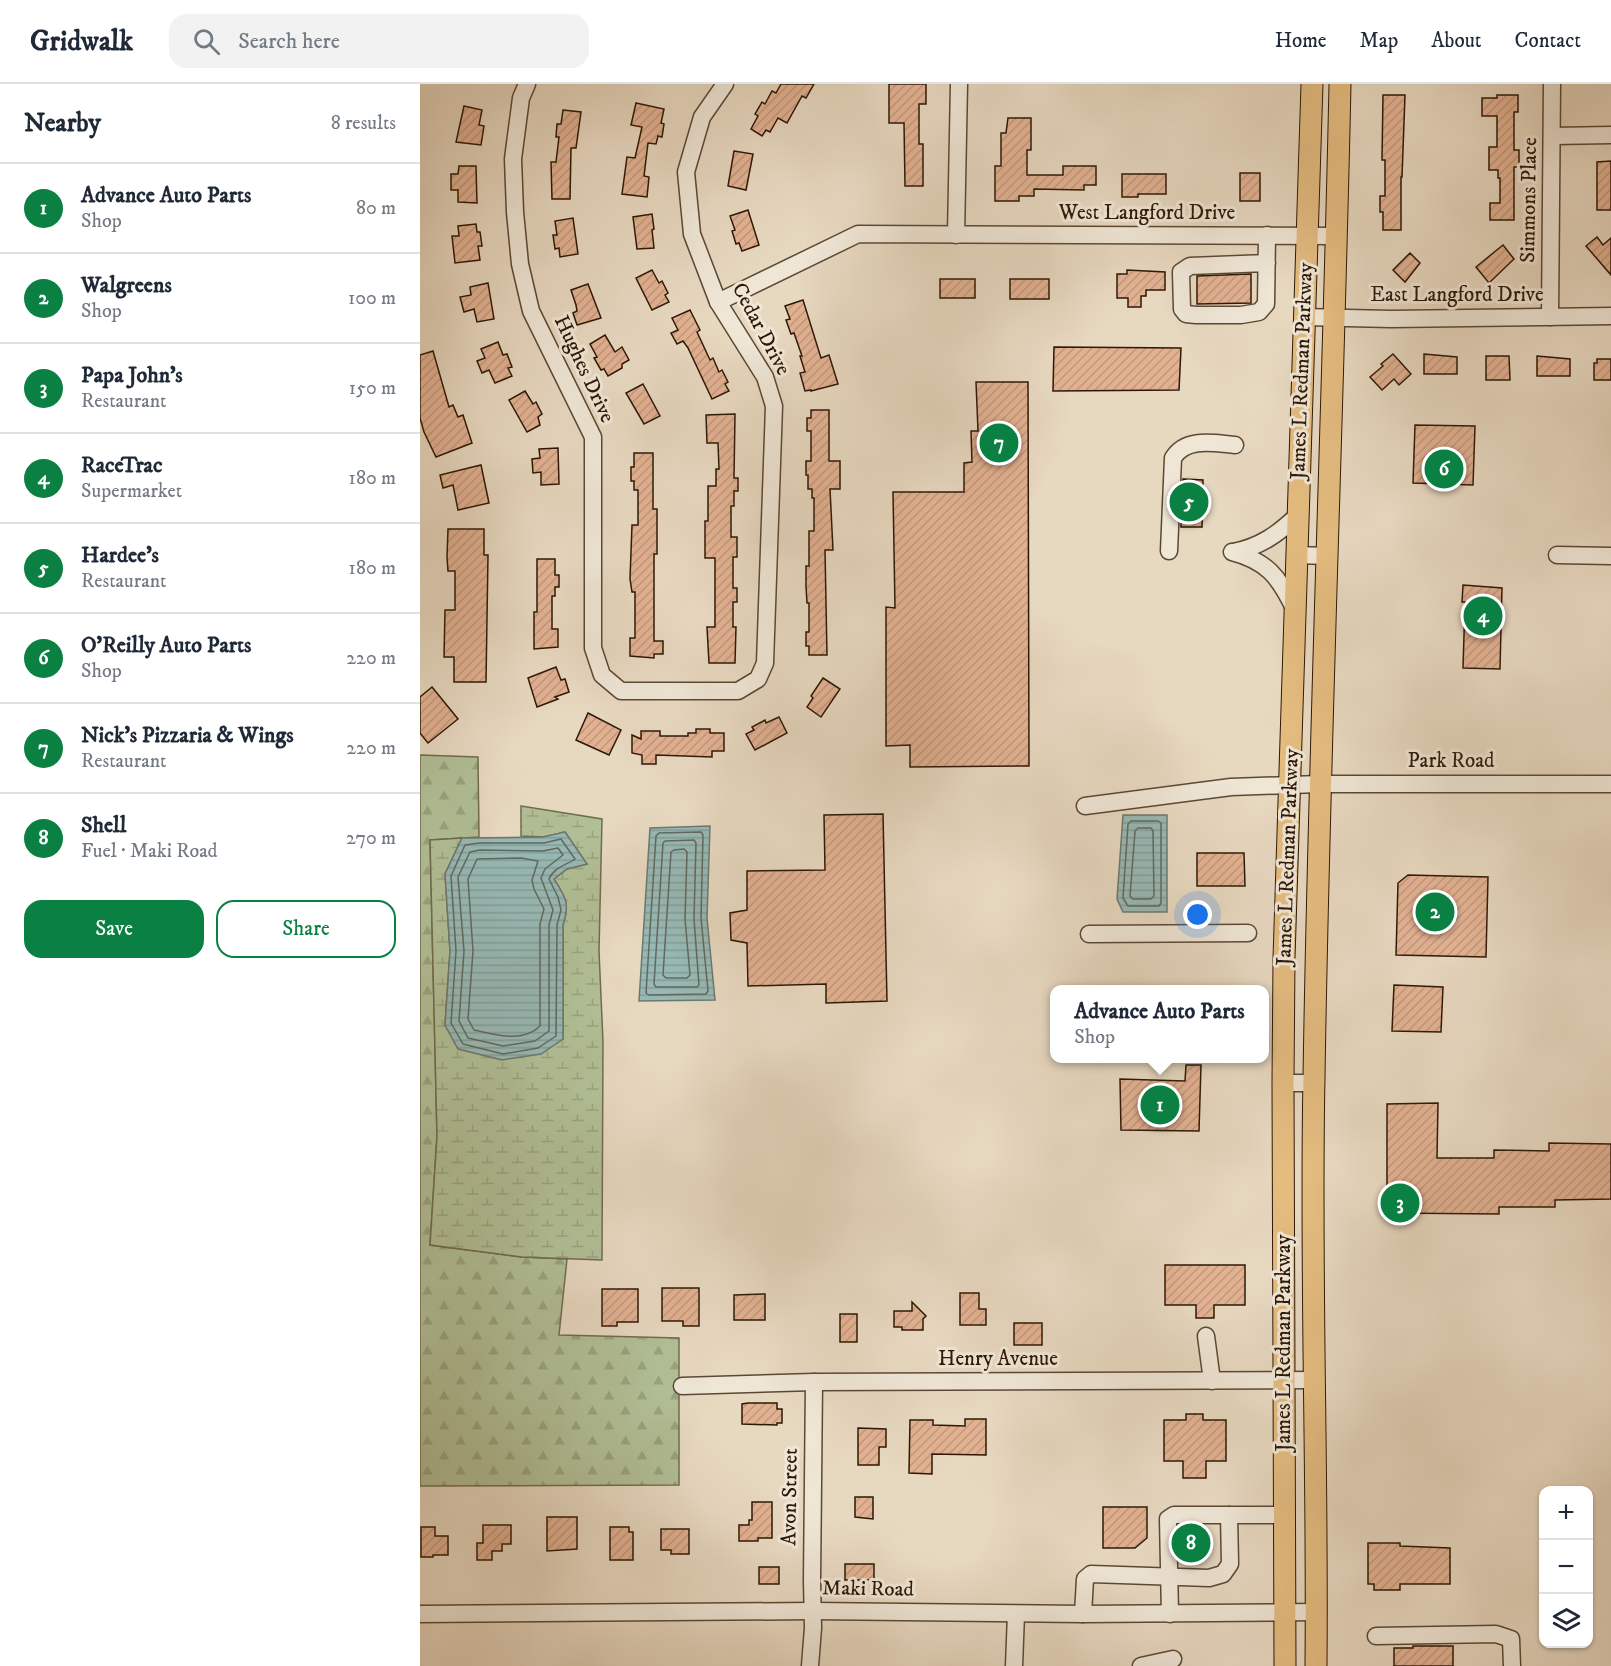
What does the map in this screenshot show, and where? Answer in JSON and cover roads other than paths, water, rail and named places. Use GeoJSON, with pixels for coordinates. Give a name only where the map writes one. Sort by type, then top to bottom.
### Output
{"type":"FeatureCollection","features":[{"type":"Feature","properties":{"kind":"main road","name":"James L Redman Parkway"},"geometry":{"type":"LineString","coordinates":[[1286,1666],[1284,958],[1312,84]]}},
{"type":"Feature","properties":{"kind":"main road"},"geometry":{"type":"LineString","coordinates":[[1329,84],[1338,148]]}},
{"type":"Feature","properties":{"kind":"main road","name":"James L Redman Parkway"},"geometry":{"type":"LineString","coordinates":[[1316,1666],[1313,1083],[1319,784],[1340,84]]}},
{"type":"Feature","properties":{"kind":"main road"},"geometry":{"type":"LineString","coordinates":[[1302,359],[1314,368],[1319,380],[1319,420],[1330,469]]}},
{"type":"Feature","properties":{"kind":"main road"},"geometry":{"type":"LineString","coordinates":[[1301,405],[1312,470],[1310,523],[1317,542],[1327,556]]}},
{"type":"Feature","properties":{"kind":"main road"},"geometry":{"type":"LineString","coordinates":[[1296,560],[1308,591],[1303,736],[1308,763],[1319,784]]}},
{"type":"Feature","properties":{"kind":"street","name":"Hughes Drive"},"geometry":{"type":"LineString","coordinates":[[527,84],[521,98],[513,159],[520,264],[531,311],[592,436],[593,648],[602,675],[621,691],[738,691],[758,679]]}},
{"type":"Feature","properties":{"kind":"street","name":"Cedar Drive"},"geometry":{"type":"LineString","coordinates":[[725,84],[702,117],[686,172],[692,234],[718,302],[765,377],[774,406],[765,663],[758,679]]}},
{"type":"Feature","properties":{"kind":"street"},"geometry":{"type":"LineString","coordinates":[[956,235],[959,84]]}},
{"type":"Feature","properties":{"kind":"street","name":"Simmons Place"},"geometry":{"type":"LineString","coordinates":[[1550,317],[1552,84]]}},
{"type":"Feature","properties":{"kind":"street"},"geometry":{"type":"LineString","coordinates":[[1553,136],[1611,135]]}},
{"type":"Feature","properties":{"kind":"street","name":"West Langford Drive"},"geometry":{"type":"LineString","coordinates":[[718,302],[858,234],[1337,236]]}},
{"type":"Feature","properties":{"kind":"street"},"geometry":{"type":"LineString","coordinates":[[1267,235],[1267,263],[1266,304],[1259,312],[1241,315],[1186,314],[1182,309],[1181,272],[1190,266],[1267,263]]}},
{"type":"Feature","properties":{"kind":"street","name":"East Langford Drive"},"geometry":{"type":"LineString","coordinates":[[1304,317],[1390,319],[1611,316]]}},
{"type":"Feature","properties":{"kind":"street"},"geometry":{"type":"LineString","coordinates":[[1169,551],[1173,458],[1178,450],[1198,442],[1235,445]]}},
{"type":"Feature","properties":{"kind":"street"},"geometry":{"type":"LineString","coordinates":[[1294,608],[1282,583],[1266,567],[1250,556],[1232,552],[1264,542],[1281,531],[1298,515]]}},
{"type":"Feature","properties":{"kind":"street"},"geometry":{"type":"LineString","coordinates":[[1557,555],[1611,556]]}},
{"type":"Feature","properties":{"kind":"street"},"geometry":{"type":"LineString","coordinates":[[1296,560],[1327,556]]}},
{"type":"Feature","properties":{"kind":"street","name":"Park Road"},"geometry":{"type":"LineString","coordinates":[[1085,806],[1231,786],[1611,784]]}},
{"type":"Feature","properties":{"kind":"street"},"geometry":{"type":"LineString","coordinates":[[1089,934],[1248,933]]}},
{"type":"Feature","properties":{"kind":"street"},"geometry":{"type":"LineString","coordinates":[[1283,1083],[1313,1083]]}},
{"type":"Feature","properties":{"kind":"street"},"geometry":{"type":"LineString","coordinates":[[1206,1336],[1212,1381]]}},
{"type":"Feature","properties":{"kind":"street","name":"Henry Avenue"},"geometry":{"type":"LineString","coordinates":[[682,1386],[1315,1380]]}},
{"type":"Feature","properties":{"kind":"street","name":"Avon Street"},"geometry":{"type":"LineString","coordinates":[[810,1666],[814,1383]]}},
{"type":"Feature","properties":{"kind":"street"},"geometry":{"type":"LineString","coordinates":[[1170,1614],[1168,1519],[1174,1515],[1285,1515]]}},
{"type":"Feature","properties":{"kind":"street"},"geometry":{"type":"LineString","coordinates":[[1083,1614],[1085,1579],[1091,1574],[1209,1578],[1223,1574],[1230,1564],[1229,1515]]}},
{"type":"Feature","properties":{"kind":"street","name":"Maki Road"},"geometry":{"type":"LineString","coordinates":[[420,1614],[812,1611],[1016,1614],[1316,1612]]}},
{"type":"Feature","properties":{"kind":"street"},"geometry":{"type":"LineString","coordinates":[[1014,1666],[1016,1614]]}},
{"type":"Feature","properties":{"kind":"street"},"geometry":{"type":"LineString","coordinates":[[1376,1636],[1496,1634],[1511,1639],[1512,1666]]}},
{"type":"Feature","properties":{"kind":"street"},"geometry":{"type":"LineString","coordinates":[[1141,1666],[1173,1659]]}},
{"type":"Feature","properties":{"kind":"water"},"geometry":{"type":"Polygon","coordinates":[[[1123,815],[1167,815],[1167,912],[1123,912],[1117,899],[1123,815]]]}},
{"type":"Feature","properties":{"kind":"water"},"geometry":{"type":"Polygon","coordinates":[[[710,826],[707,918],[715,1000],[639,1001],[650,828],[710,826]]]}},
{"type":"Feature","properties":{"kind":"water"},"geometry":{"type":"Polygon","coordinates":[[[565,832],[587,864],[567,869],[554,879],[564,896],[566,906],[563,925],[563,1039],[541,1054],[502,1060],[458,1049],[445,1025],[450,951],[445,874],[462,838],[543,837],[565,832]]]}},
{"type":"Feature","properties":{"kind":"place","name":"Nick's Pizzaria & Wings"},"geometry":{"type":"Point","coordinates":[999,443]}},
{"type":"Feature","properties":{"kind":"place","name":"O'Reilly Auto Parts"},"geometry":{"type":"Point","coordinates":[1444,469]}},
{"type":"Feature","properties":{"kind":"place","name":"Hardee's"},"geometry":{"type":"Point","coordinates":[1189,502]}},
{"type":"Feature","properties":{"kind":"place","name":"RaceTrac"},"geometry":{"type":"Point","coordinates":[1483,616]}},
{"type":"Feature","properties":{"kind":"place","name":"Walgreens"},"geometry":{"type":"Point","coordinates":[1435,912]}},
{"type":"Feature","properties":{"kind":"place","name":"Advance Auto Parts"},"geometry":{"type":"Point","coordinates":[1160,1105]}},
{"type":"Feature","properties":{"kind":"place","name":"Papa John's"},"geometry":{"type":"Point","coordinates":[1400,1203]}},
{"type":"Feature","properties":{"kind":"place","name":"Shell"},"geometry":{"type":"Point","coordinates":[1191,1543]}}]}
